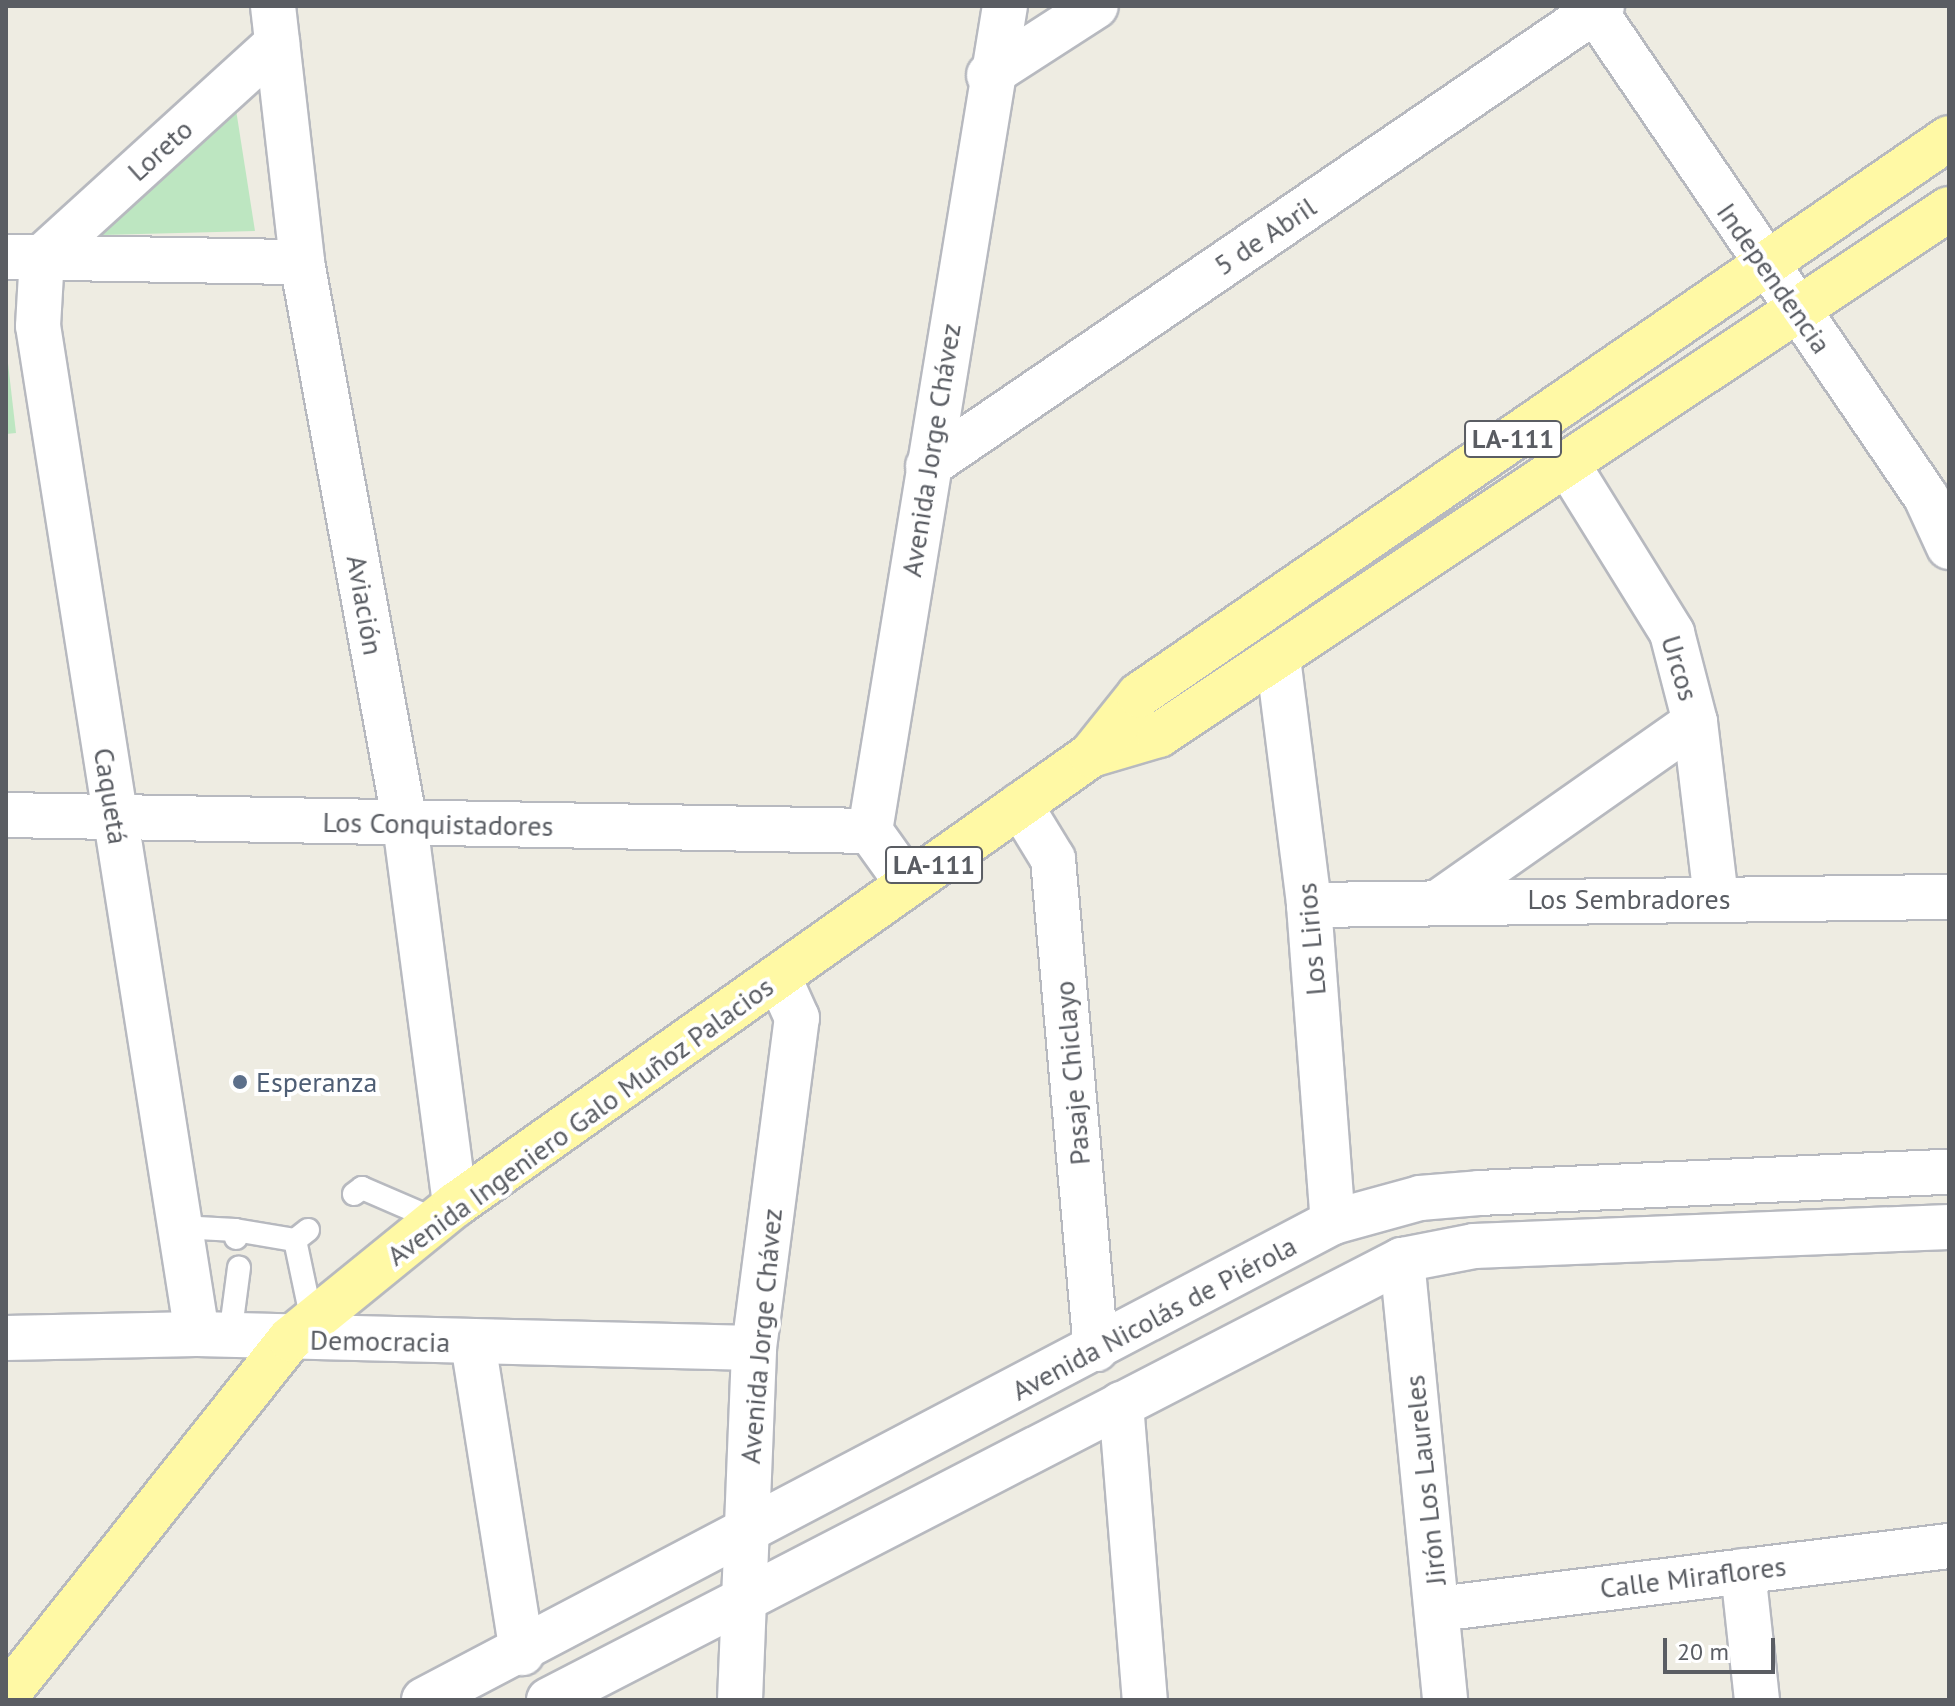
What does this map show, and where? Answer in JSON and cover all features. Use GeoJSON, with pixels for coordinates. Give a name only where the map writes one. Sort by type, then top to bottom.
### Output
{"type":"FeatureCollection","features":[{"type":"Feature","properties":{"kind":"main road","name":"Avenida Ingeniero Galo Muñoz Palacios"},"geometry":{"type":"LineString","coordinates":[[6,1696],[301,1330],[445,1212],[1091,755],[1139,695],[1949,138]]}},
{"type":"Feature","properties":{"kind":"main road","name":"Avenida Ingeniero Galo Muñoz Palacios"},"geometry":{"type":"LineString","coordinates":[[1091,755],[1159,735],[1949,209]]}},
{"type":"Feature","properties":{"kind":"street","name":"Avenida Jorge Chávez"},"geometry":{"type":"LineString","coordinates":[[870,831],[989,75],[1005,6]]}},
{"type":"Feature","properties":{"kind":"street"},"geometry":{"type":"LineString","coordinates":[[989,75],[1096,6]]}},
{"type":"Feature","properties":{"kind":"street","name":"Independencia"},"geometry":{"type":"LineString","coordinates":[[1599,9],[1763,267],[1798,311],[1926,497],[1949,547]]}},
{"type":"Feature","properties":{"kind":"street","name":"5 de Abril"},"geometry":{"type":"LineString","coordinates":[[928,466],[1599,9]]}},
{"type":"Feature","properties":{"kind":"street","name":"Loreto"},"geometry":{"type":"LineString","coordinates":[[24,257],[275,24]]}},
{"type":"Feature","properties":{"kind":"street","name":"Aviación"},"geometry":{"type":"LineString","coordinates":[[275,24],[302,262],[405,824],[445,1212]]}},
{"type":"Feature","properties":{"kind":"street"},"geometry":{"type":"LineString","coordinates":[[24,257],[302,262]]}},
{"type":"Feature","properties":{"kind":"street","name":"Caquetá"},"geometry":{"type":"LineString","coordinates":[[24,257],[38,326],[180,1227],[214,1335]]}},
{"type":"Feature","properties":{"kind":"street","name":"Urcos"},"geometry":{"type":"LineString","coordinates":[[1568,465],[1672,633],[1695,722],[1716,898]]}},
{"type":"Feature","properties":{"kind":"street","name":"Los Lirios"},"geometry":{"type":"LineString","coordinates":[[1278,658],[1309,905],[1333,1222]]}},
{"type":"Feature","properties":{"kind":"street"},"geometry":{"type":"LineString","coordinates":[[1443,899],[1695,722]]}},
{"type":"Feature","properties":{"kind":"street","name":"Pasaje Chiclayo"},"geometry":{"type":"LineString","coordinates":[[1020,805],[1053,859],[1096,1349]]}},
{"type":"Feature","properties":{"kind":"street","name":"Los Conquistadores"},"geometry":{"type":"LineString","coordinates":[[6,815],[870,831]]}},
{"type":"Feature","properties":{"kind":"street"},"geometry":{"type":"LineString","coordinates":[[870,831],[908,884]]}},
{"type":"Feature","properties":{"kind":"street","name":"Los Sembradores"},"geometry":{"type":"LineString","coordinates":[[1309,905],[1443,899],[1949,897]]}},
{"type":"Feature","properties":{"kind":"street","name":"Avenida Jorge Chávez"},"geometry":{"type":"LineString","coordinates":[[740,1700],[740,1599],[754,1348],[797,1018],[779,978]]}},
{"type":"Feature","properties":{"kind":"street","name":"Avenida Nicolás de Piérola"},"geometry":{"type":"LineString","coordinates":[[424,1700],[522,1653],[1333,1222],[1420,1198],[1479,1193],[1949,1172]]}},
{"type":"Feature","properties":{"kind":"street"},"geometry":{"type":"LineString","coordinates":[[549,1700],[1402,1260],[1474,1246],[1949,1227]]}},
{"type":"Feature","properties":{"kind":"street","name":"Jirón Los Laureles"},"geometry":{"type":"LineString","coordinates":[[1402,1260],[1445,1700]]}},
{"type":"Feature","properties":{"kind":"street","name":"Democracia"},"geometry":{"type":"LineString","coordinates":[[6,1338],[214,1335],[301,1330],[473,1343],[754,1348]]}},
{"type":"Feature","properties":{"kind":"street"},"geometry":{"type":"LineString","coordinates":[[473,1343],[522,1653]]}},
{"type":"Feature","properties":{"kind":"street"},"geometry":{"type":"LineString","coordinates":[[1121,1404],[1145,1700]]}},
{"type":"Feature","properties":{"kind":"street","name":"Calle Miraflores"},"geometry":{"type":"LineString","coordinates":[[1438,1609],[1949,1546]]}},
{"type":"Feature","properties":{"kind":"street"},"geometry":{"type":"LineString","coordinates":[[1743,1571],[1757,1700]]}},
{"type":"Feature","properties":{"kind":"lane"},"geometry":{"type":"LineString","coordinates":[[354,1194],[362,1188],[445,1212]]}},
{"type":"Feature","properties":{"kind":"lane"},"geometry":{"type":"LineString","coordinates":[[180,1227],[235,1234],[302,1235],[301,1330]]}},
{"type":"Feature","properties":{"kind":"lane"},"geometry":{"type":"LineString","coordinates":[[214,1335],[239,1268]]}},
{"type":"Feature","properties":{"kind":"green space"},"geometry":{"type":"Polygon","coordinates":[[[234,97],[255,231],[102,235],[97,227],[234,97]]]}},
{"type":"Feature","properties":{"kind":"green space"},"geometry":{"type":"Polygon","coordinates":[[[6,346],[16,433],[6,434],[6,346]]]}},
{"type":"Feature","properties":{"kind":"place","name":"Esperanza"},"geometry":{"type":"Point","coordinates":[240,1082]}}]}
